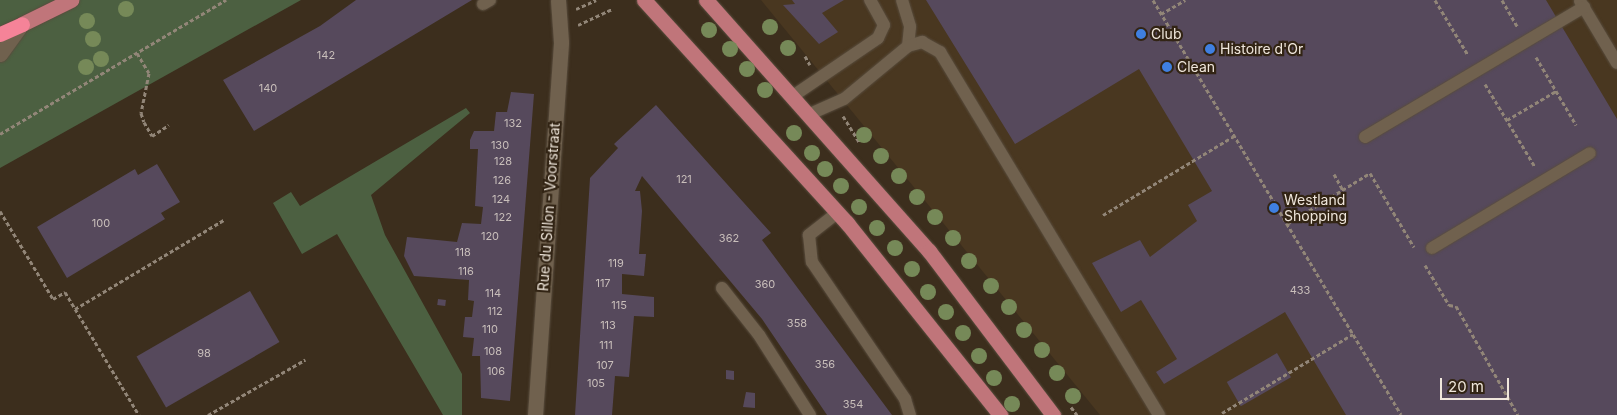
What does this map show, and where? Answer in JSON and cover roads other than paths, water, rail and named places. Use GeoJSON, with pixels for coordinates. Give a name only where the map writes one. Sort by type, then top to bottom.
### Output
{"type":"FeatureCollection","features":[{"type":"Feature","properties":{"kind":"highway"},"geometry":{"type":"LineString","coordinates":[[0,34],[22,24]]}},
{"type":"Feature","properties":{"kind":"main road"},"geometry":{"type":"LineString","coordinates":[[22,24],[71,0]]}},
{"type":"Feature","properties":{"kind":"main road"},"geometry":{"type":"LineString","coordinates":[[644,0],[838,213],[1000,415]]}},
{"type":"Feature","properties":{"kind":"main road"},"geometry":{"type":"LineString","coordinates":[[706,0],[810,114],[928,252],[1053,415]]}},
{"type":"Feature","properties":{"kind":"street","name":"Rue du Sillon - Voorstraat"},"geometry":{"type":"LineString","coordinates":[[535,415],[561,42],[558,0]]}},
{"type":"Feature","properties":{"kind":"street"},"geometry":{"type":"LineString","coordinates":[[0,54],[22,24]]}},
{"type":"Feature","properties":{"kind":"lane"},"geometry":{"type":"LineString","coordinates":[[793,96],[878,38],[884,25],[870,0]]}},
{"type":"Feature","properties":{"kind":"lane"},"geometry":{"type":"LineString","coordinates":[[902,0],[910,27],[908,46]]}},
{"type":"Feature","properties":{"kind":"lane"},"geometry":{"type":"LineString","coordinates":[[1365,137],[1582,4],[1617,63]]}},
{"type":"Feature","properties":{"kind":"lane"},"geometry":{"type":"LineString","coordinates":[[810,114],[844,99],[908,46],[922,42],[940,52],[1159,415]]}},
{"type":"Feature","properties":{"kind":"lane"},"geometry":{"type":"LineString","coordinates":[[1432,248],[1590,153]]}},
{"type":"Feature","properties":{"kind":"lane"},"geometry":{"type":"LineString","coordinates":[[838,213],[810,235],[812,262],[905,399],[910,415]]}},
{"type":"Feature","properties":{"kind":"lane"},"geometry":{"type":"LineString","coordinates":[[722,288],[759,335],[810,415]]}},
{"type":"Feature","properties":{"kind":"place","name":"Club"},"geometry":{"type":"Point","coordinates":[1141,34]}},
{"type":"Feature","properties":{"kind":"place","name":"Histoire d'Or"},"geometry":{"type":"Point","coordinates":[1210,49]}},
{"type":"Feature","properties":{"kind":"place","name":"Clean"},"geometry":{"type":"Point","coordinates":[1167,67]}},
{"type":"Feature","properties":{"kind":"place","name":"Westland Shopping"},"geometry":{"type":"Point","coordinates":[1274,208]}}]}
